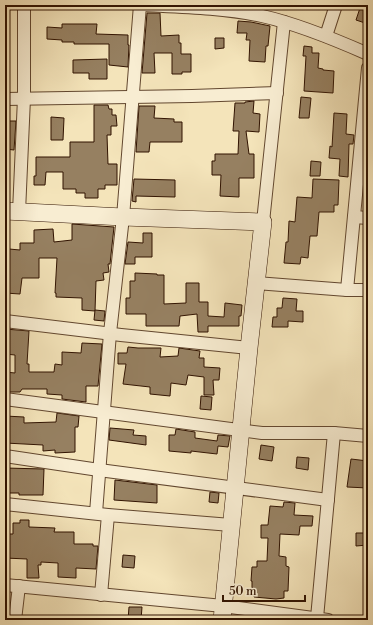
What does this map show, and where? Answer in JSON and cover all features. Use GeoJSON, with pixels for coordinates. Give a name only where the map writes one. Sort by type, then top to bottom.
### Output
{"type":"FeatureCollection","features":[{"type":"Feature","properties":{"kind":"street"},"geometry":{"type":"LineString","coordinates":[[24,5],[24,98],[12,212],[263,222]]}},
{"type":"Feature","properties":{"kind":"street"},"geometry":{"type":"LineString","coordinates":[[96,513],[103,412],[123,217],[140,5]]}},
{"type":"Feature","properties":{"kind":"street"},"geometry":{"type":"LineString","coordinates":[[144,5],[194,7],[263,16],[326,36],[368,54]]}},
{"type":"Feature","properties":{"kind":"street"},"geometry":{"type":"LineString","coordinates":[[326,36],[336,5]]}},
{"type":"Feature","properties":{"kind":"street"},"geometry":{"type":"LineString","coordinates":[[222,613],[284,22]]}},
{"type":"Feature","properties":{"kind":"street"},"geometry":{"type":"LineString","coordinates":[[347,290],[368,68]]}},
{"type":"Feature","properties":{"kind":"street"},"geometry":{"type":"LineString","coordinates":[[5,99],[277,93]]}},
{"type":"Feature","properties":{"kind":"street"},"geometry":{"type":"LineString","coordinates":[[354,217],[368,218]]}},
{"type":"Feature","properties":{"kind":"street"},"geometry":{"type":"LineString","coordinates":[[256,283],[347,290],[368,290]]}},
{"type":"Feature","properties":{"kind":"street"},"geometry":{"type":"LineString","coordinates":[[5,320],[249,348]]}},
{"type":"Feature","properties":{"kind":"street"},"geometry":{"type":"LineString","coordinates":[[5,399],[271,434],[334,434],[368,436]]}},
{"type":"Feature","properties":{"kind":"street"},"geometry":{"type":"LineString","coordinates":[[5,585],[101,595],[222,613],[322,619],[328,500],[334,434]]}},
{"type":"Feature","properties":{"kind":"street"},"geometry":{"type":"LineString","coordinates":[[5,456],[328,500]]}},
{"type":"Feature","properties":{"kind":"street"},"geometry":{"type":"LineString","coordinates":[[5,504],[108,515],[231,525]]}},
{"type":"Feature","properties":{"kind":"street"},"geometry":{"type":"LineString","coordinates":[[101,595],[108,515]]}},
{"type":"Feature","properties":{"kind":"street"},"geometry":{"type":"LineString","coordinates":[[15,620],[19,586]]}},
{"type":"Feature","properties":{"kind":"building"},"geometry":{"type":"Polygon","coordinates":[[[361,5],[368,5],[368,24],[356,20],[361,5]]]}},
{"type":"Feature","properties":{"kind":"building"},"geometry":{"type":"Polygon","coordinates":[[[147,13],[160,13],[161,36],[179,35],[181,54],[191,54],[191,72],[172,74],[172,53],[154,53],[155,73],[142,73],[147,13]]]}},
{"type":"Feature","properties":{"kind":"building"},"geometry":{"type":"Polygon","coordinates":[[[238,21],[270,26],[268,46],[266,46],[265,62],[249,61],[250,40],[246,40],[247,33],[237,33],[238,21]]]}},
{"type":"Feature","properties":{"kind":"building"},"geometry":{"type":"Polygon","coordinates":[[[62,24],[97,24],[96,34],[128,35],[128,67],[109,65],[109,44],[74,44],[74,42],[62,42],[62,40],[47,39],[47,27],[62,28],[62,24]]]}},
{"type":"Feature","properties":{"kind":"building"},"geometry":{"type":"Polygon","coordinates":[[[215,38],[224,38],[224,48],[215,49],[215,38]]]}},
{"type":"Feature","properties":{"kind":"building"},"geometry":{"type":"Polygon","coordinates":[[[304,46],[312,47],[312,53],[319,53],[318,68],[334,71],[333,93],[304,91],[306,56],[303,56],[304,46]]]}},
{"type":"Feature","properties":{"kind":"building"},"geometry":{"type":"Polygon","coordinates":[[[107,59],[107,79],[89,79],[89,73],[73,73],[73,60],[107,59]]]}},
{"type":"Feature","properties":{"kind":"building"},"geometry":{"type":"Polygon","coordinates":[[[301,97],[311,98],[309,118],[299,118],[301,97]]]}},
{"type":"Feature","properties":{"kind":"building"},"geometry":{"type":"Polygon","coordinates":[[[254,101],[253,113],[260,114],[259,132],[246,131],[249,154],[254,154],[254,178],[239,178],[239,197],[220,196],[221,175],[212,175],[212,161],[215,161],[215,154],[238,154],[239,131],[233,131],[235,103],[254,101]]]}},
{"type":"Feature","properties":{"kind":"building"},"geometry":{"type":"Polygon","coordinates":[[[94,105],[108,105],[109,109],[112,109],[112,115],[116,115],[117,126],[111,126],[111,135],[107,135],[108,164],[117,164],[117,185],[105,185],[105,189],[98,189],[98,198],[85,198],[85,193],[76,193],[76,189],[63,189],[63,172],[46,172],[45,185],[34,185],[34,176],[36,176],[36,157],[70,157],[70,142],[94,142],[94,105]]]}},
{"type":"Feature","properties":{"kind":"building"},"geometry":{"type":"Polygon","coordinates":[[[139,106],[155,106],[154,118],[174,119],[174,122],[182,122],[182,142],[150,142],[149,152],[136,152],[139,106]]]}},
{"type":"Feature","properties":{"kind":"building"},"geometry":{"type":"Polygon","coordinates":[[[334,113],[347,114],[346,134],[354,135],[353,144],[349,144],[348,177],[339,176],[340,159],[329,158],[330,146],[332,147],[334,113]]]}},
{"type":"Feature","properties":{"kind":"building"},"geometry":{"type":"Polygon","coordinates":[[[51,117],[64,118],[63,140],[51,140],[51,117]]]}},
{"type":"Feature","properties":{"kind":"building"},"geometry":{"type":"Polygon","coordinates":[[[5,121],[16,121],[14,150],[5,149],[5,121]]]}},
{"type":"Feature","properties":{"kind":"building"},"geometry":{"type":"Polygon","coordinates":[[[311,161],[321,162],[320,176],[310,176],[311,161]]]}},
{"type":"Feature","properties":{"kind":"building"},"geometry":{"type":"Polygon","coordinates":[[[134,179],[175,180],[175,197],[136,196],[136,202],[132,201],[134,179]]]}},
{"type":"Feature","properties":{"kind":"building"},"geometry":{"type":"Polygon","coordinates":[[[313,179],[339,180],[338,205],[334,205],[334,212],[319,212],[317,236],[310,236],[308,258],[301,257],[300,264],[284,263],[286,242],[288,242],[289,221],[295,222],[297,197],[312,198],[313,179]]]}},
{"type":"Feature","properties":{"kind":"building"},"geometry":{"type":"Polygon","coordinates":[[[72,224],[114,227],[110,264],[108,264],[109,272],[103,273],[104,280],[96,281],[95,311],[82,310],[82,298],[56,297],[57,258],[39,258],[39,278],[22,278],[20,294],[5,293],[5,260],[9,260],[9,249],[20,250],[20,243],[34,243],[34,230],[53,229],[54,242],[72,240],[72,224]]]}},
{"type":"Feature","properties":{"kind":"building"},"geometry":{"type":"Polygon","coordinates":[[[143,233],[152,233],[152,257],[135,257],[135,264],[125,264],[128,242],[143,243],[143,233]]]}},
{"type":"Feature","properties":{"kind":"building"},"geometry":{"type":"Polygon","coordinates":[[[135,273],[164,275],[164,304],[186,303],[186,283],[199,283],[199,302],[208,302],[208,316],[224,317],[225,303],[242,305],[241,316],[239,316],[239,326],[208,326],[208,332],[198,332],[197,314],[180,316],[179,326],[146,326],[146,314],[126,314],[126,298],[130,298],[130,281],[135,281],[135,273]]]}},
{"type":"Feature","properties":{"kind":"building"},"geometry":{"type":"Polygon","coordinates":[[[283,298],[297,299],[296,311],[303,311],[303,322],[288,321],[288,327],[272,327],[273,317],[277,317],[277,308],[282,308],[283,298]]]}},
{"type":"Feature","properties":{"kind":"building"},"geometry":{"type":"Polygon","coordinates":[[[95,310],[105,311],[104,321],[94,320],[95,310]]]}},
{"type":"Feature","properties":{"kind":"building"},"geometry":{"type":"Polygon","coordinates":[[[5,329],[29,331],[27,364],[29,364],[29,372],[54,372],[55,364],[62,365],[62,352],[81,353],[82,343],[102,344],[98,386],[86,386],[86,402],[62,399],[62,395],[47,394],[47,389],[22,389],[20,392],[5,392],[5,372],[15,373],[15,355],[5,354],[5,329]]]}},
{"type":"Feature","properties":{"kind":"building"},"geometry":{"type":"Polygon","coordinates":[[[128,347],[161,348],[160,357],[178,356],[179,348],[200,351],[199,358],[204,358],[204,367],[220,368],[219,380],[213,380],[214,395],[204,395],[204,377],[188,375],[186,385],[171,383],[170,396],[150,394],[150,387],[123,384],[126,364],[118,364],[118,353],[127,353],[128,347]]]}},
{"type":"Feature","properties":{"kind":"building"},"geometry":{"type":"Polygon","coordinates":[[[201,396],[212,397],[211,410],[200,409],[201,396]]]}},
{"type":"Feature","properties":{"kind":"building"},"geometry":{"type":"Polygon","coordinates":[[[57,413],[79,416],[78,427],[75,427],[75,452],[55,453],[55,450],[43,451],[43,445],[5,443],[5,416],[24,417],[24,423],[56,422],[57,413]]]}},
{"type":"Feature","properties":{"kind":"building"},"geometry":{"type":"Polygon","coordinates":[[[110,428],[134,430],[133,435],[146,436],[146,445],[109,440],[110,428]]]}},
{"type":"Feature","properties":{"kind":"building"},"geometry":{"type":"Polygon","coordinates":[[[176,429],[195,432],[195,438],[217,441],[218,435],[230,436],[228,447],[218,446],[217,454],[191,451],[191,453],[169,451],[169,435],[175,435],[176,429]]]}},
{"type":"Feature","properties":{"kind":"building"},"geometry":{"type":"Polygon","coordinates":[[[261,445],[274,447],[272,461],[259,459],[261,445]]]}},
{"type":"Feature","properties":{"kind":"building"},"geometry":{"type":"Polygon","coordinates":[[[297,457],[309,458],[308,470],[296,468],[297,457]]]}},
{"type":"Feature","properties":{"kind":"building"},"geometry":{"type":"Polygon","coordinates":[[[351,459],[368,461],[368,488],[347,487],[351,459]]]}},
{"type":"Feature","properties":{"kind":"building"},"geometry":{"type":"Polygon","coordinates":[[[5,468],[44,469],[43,495],[19,495],[19,493],[5,493],[5,468]]]}},
{"type":"Feature","properties":{"kind":"building"},"geometry":{"type":"Polygon","coordinates":[[[115,480],[157,485],[157,503],[114,500],[115,480]]]}},
{"type":"Feature","properties":{"kind":"building"},"geometry":{"type":"Polygon","coordinates":[[[210,492],[219,493],[218,503],[209,502],[210,492]]]}},
{"type":"Feature","properties":{"kind":"building"},"geometry":{"type":"Polygon","coordinates":[[[284,502],[295,503],[294,515],[313,516],[312,526],[300,526],[299,535],[280,534],[279,556],[286,557],[286,566],[289,567],[288,591],[284,591],[284,598],[276,599],[254,597],[255,588],[252,588],[251,581],[252,567],[257,567],[257,561],[267,561],[268,538],[261,538],[261,525],[268,525],[270,506],[283,507],[284,502]]]}},
{"type":"Feature","properties":{"kind":"building"},"geometry":{"type":"Polygon","coordinates":[[[20,520],[29,520],[29,527],[55,528],[54,532],[74,532],[74,544],[93,544],[93,546],[98,546],[96,569],[76,568],[76,578],[58,577],[58,563],[41,562],[41,565],[38,565],[39,578],[27,578],[27,559],[5,558],[5,534],[13,534],[13,523],[20,523],[20,520]]]}},
{"type":"Feature","properties":{"kind":"building"},"geometry":{"type":"Polygon","coordinates":[[[356,533],[368,533],[368,545],[356,546],[356,533]]]}},
{"type":"Feature","properties":{"kind":"building"},"geometry":{"type":"Polygon","coordinates":[[[123,555],[135,556],[134,568],[122,567],[123,555]]]}},
{"type":"Feature","properties":{"kind":"building"},"geometry":{"type":"Polygon","coordinates":[[[129,607],[142,607],[141,620],[128,620],[129,607]]]}}]}
